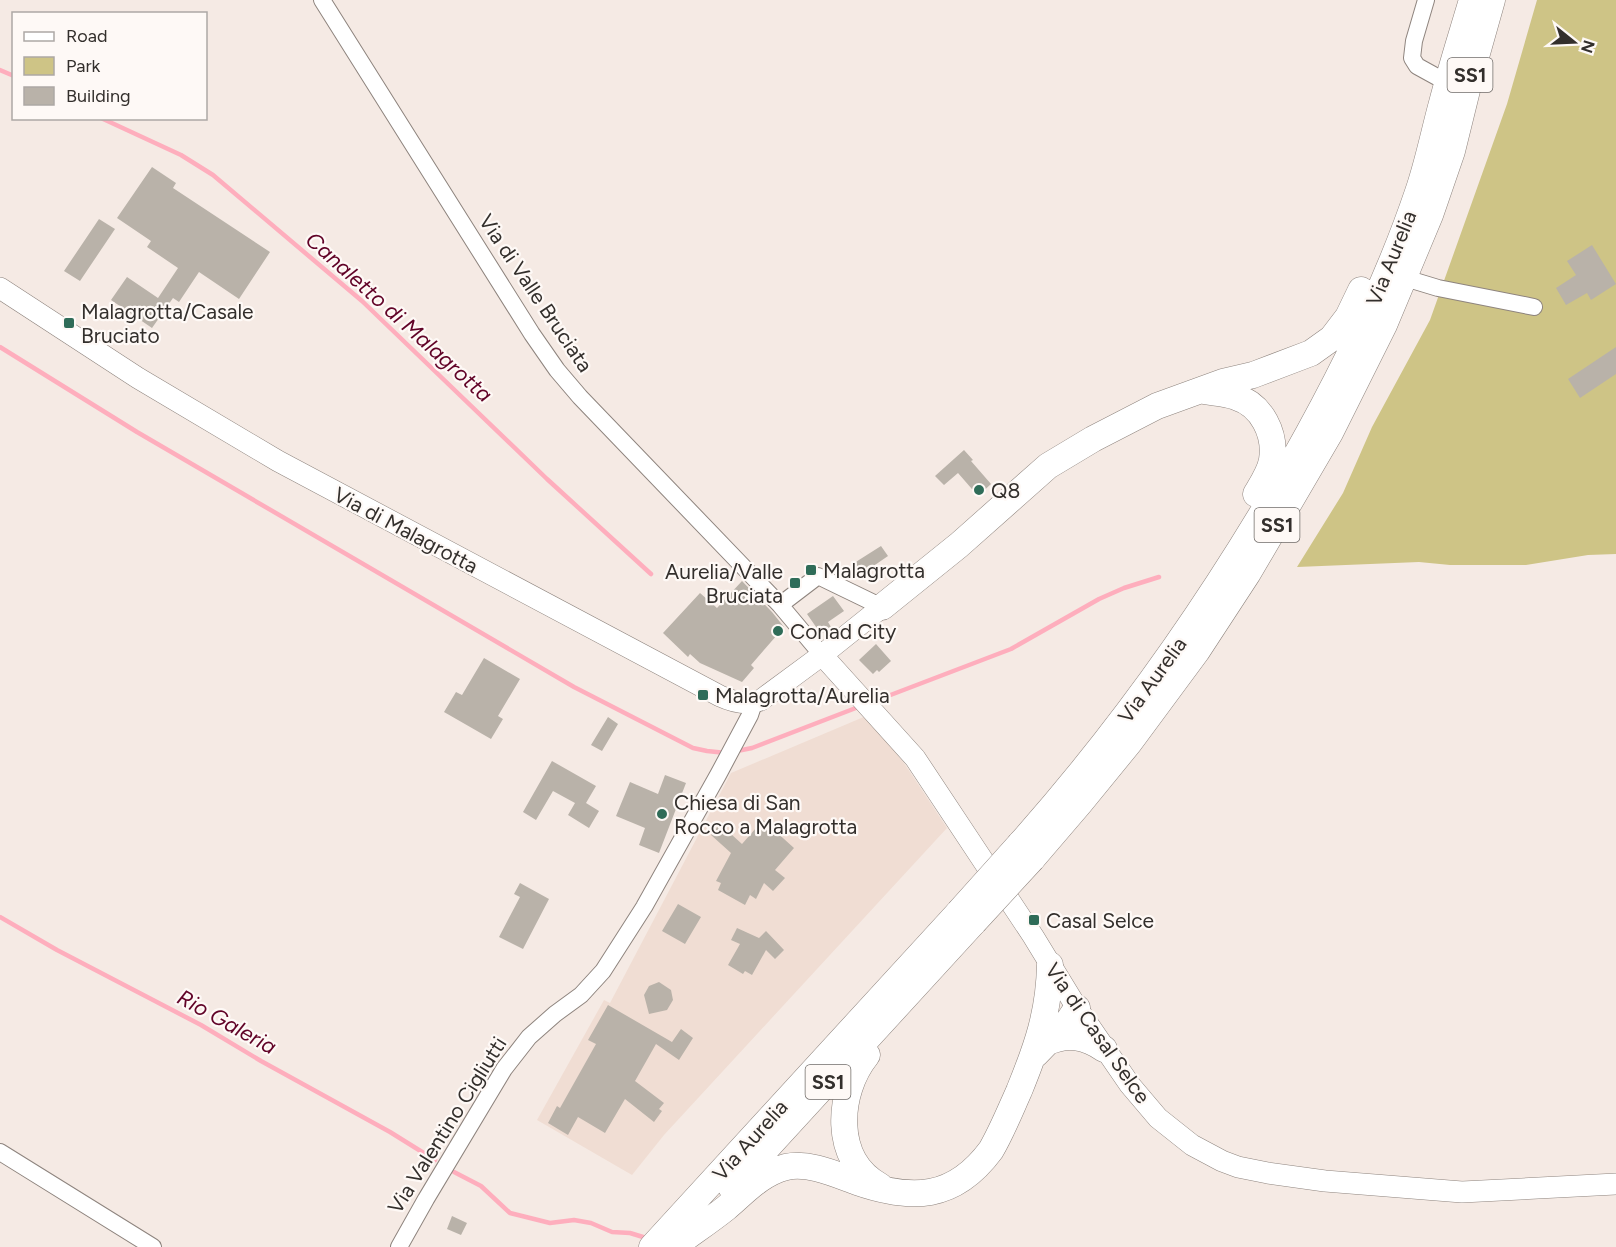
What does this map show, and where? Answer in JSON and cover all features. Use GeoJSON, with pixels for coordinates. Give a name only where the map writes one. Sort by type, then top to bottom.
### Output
{"type":"FeatureCollection","features":[{"type":"Feature","properties":{"kind":"highway"},"geometry":{"type":"LineString","coordinates":[[1419,191],[1412,164],[1460,0]]}},
{"type":"Feature","properties":{"kind":"highway","name":"Via Aurelia"},"geometry":{"type":"LineString","coordinates":[[1026,851],[1055,804],[1110,738],[1184,636],[1243,545],[1315,422],[1366,320],[1419,191],[1472,0]]}},
{"type":"Feature","properties":{"kind":"highway","name":"Via Aurelia"},"geometry":{"type":"LineString","coordinates":[[679,1244],[966,917],[1129,744],[1197,651],[1248,573],[1339,416],[1405,278],[1452,151],[1492,0]]}},
{"type":"Feature","properties":{"kind":"highway"},"geometry":{"type":"LineString","coordinates":[[1452,151],[1474,100],[1503,0]]}},
{"type":"Feature","properties":{"kind":"highway"},"geometry":{"type":"LineString","coordinates":[[882,607],[959,545],[1048,466],[1102,434],[1157,406],[1198,390],[1253,375],[1289,362],[1311,352],[1332,338],[1348,317],[1382,250],[1405,227]]}},
{"type":"Feature","properties":{"kind":"highway"},"geometry":{"type":"LineString","coordinates":[[1184,636],[1212,574],[1263,482],[1272,462],[1273,450],[1271,435],[1264,420],[1253,406],[1238,397],[1198,390]]}},
{"type":"Feature","properties":{"kind":"highway"},"geometry":{"type":"LineString","coordinates":[[886,1189],[876,1184],[860,1169],[846,1137],[844,1113],[851,1081],[867,1054],[946,967],[966,917]]}},
{"type":"Feature","properties":{"kind":"highway","name":"Via Aurelia"},"geometry":{"type":"LineString","coordinates":[[652,1247],[966,917]]}},
{"type":"Feature","properties":{"kind":"highway"},"geometry":{"type":"LineString","coordinates":[[1040,1043],[1047,1006],[1050,965]]}},
{"type":"Feature","properties":{"kind":"highway"},"geometry":{"type":"LineString","coordinates":[[679,1244],[761,1179],[787,1167],[812,1168],[906,1194],[930,1192],[958,1182],[972,1172],[994,1144],[1040,1043],[1057,1013],[1077,1008]]}},
{"type":"Feature","properties":{"kind":"highway"},"geometry":{"type":"LineString","coordinates":[[1040,1043],[1075,1036],[1092,1041],[1104,1049]]}},
{"type":"Feature","properties":{"kind":"main road","name":"Via di Malagrotta"},"geometry":{"type":"LineString","coordinates":[[0,288],[138,378],[278,461],[720,696],[739,702],[754,703]]}},
{"type":"Feature","properties":{"kind":"main road"},"geometry":{"type":"LineString","coordinates":[[754,703],[822,655],[882,607]]}},
{"type":"Feature","properties":{"kind":"main road","name":"Via di Casal Selce"},"geometry":{"type":"LineString","coordinates":[[822,655],[915,758],[982,858],[1077,1008],[1130,1085],[1158,1118],[1192,1145],[1238,1167],[1325,1181],[1462,1192],[1616,1184]]}},
{"type":"Feature","properties":{"kind":"street","name":"Via di Valle Bruciata"},"geometry":{"type":"LineString","coordinates":[[322,0],[526,325],[557,370],[580,398],[780,605],[822,655]]}},
{"type":"Feature","properties":{"kind":"street"},"geometry":{"type":"LineString","coordinates":[[1426,0],[1414,41],[1412,58],[1418,66],[1437,77]]}},
{"type":"Feature","properties":{"kind":"street"},"geometry":{"type":"LineString","coordinates":[[1405,278],[1437,288],[1534,307]]}},
{"type":"Feature","properties":{"kind":"street"},"geometry":{"type":"LineString","coordinates":[[780,605],[818,576],[882,607]]}},
{"type":"Feature","properties":{"kind":"street","name":"Via Valentino Cigliutti"},"geometry":{"type":"LineString","coordinates":[[399,1247],[504,1069],[530,1037],[555,1014],[581,995],[603,971],[644,907],[718,775],[754,703]]}},
{"type":"Feature","properties":{"kind":"street"},"geometry":{"type":"LineString","coordinates":[[0,1152],[153,1247]]}},
{"type":"Feature","properties":{"kind":"shaded area"},"geometry":{"type":"Polygon","coordinates":[[[866,716],[904,763],[947,828],[664,1135],[632,1175],[537,1120],[604,1000],[610,1003],[731,773],[866,716]]]}},
{"type":"Feature","properties":{"kind":"green space"},"geometry":{"type":"Polygon","coordinates":[[[1537,0],[1616,0],[1616,554],[1588,555],[1526,565],[1450,565],[1419,562],[1297,567],[1343,493],[1372,427],[1430,320],[1507,104],[1537,0]]]}},
{"type":"Feature","properties":{"kind":"building"},"geometry":{"type":"Polygon","coordinates":[[[152,167],[176,183],[173,188],[270,252],[239,299],[199,272],[179,302],[173,298],[152,328],[111,300],[127,277],[158,298],[178,268],[147,247],[151,241],[117,218],[152,167]]]}},
{"type":"Feature","properties":{"kind":"building"},"geometry":{"type":"Polygon","coordinates":[[[99,219],[115,229],[80,281],[64,271],[99,219]]]}},
{"type":"Feature","properties":{"kind":"building"},"geometry":{"type":"Polygon","coordinates":[[[1592,245],[1616,284],[1591,300],[1587,293],[1566,305],[1556,288],[1576,275],[1567,261],[1592,245]]]}},
{"type":"Feature","properties":{"kind":"building"},"geometry":{"type":"Polygon","coordinates":[[[1616,347],[1616,374],[1580,398],[1568,379],[1616,347]]]}},
{"type":"Feature","properties":{"kind":"building"},"geometry":{"type":"Polygon","coordinates":[[[964,450],[991,484],[978,496],[958,473],[944,485],[935,476],[964,450]]]}},
{"type":"Feature","properties":{"kind":"building"},"geometry":{"type":"Polygon","coordinates":[[[881,546],[888,556],[859,576],[851,565],[881,546]]]}},
{"type":"Feature","properties":{"kind":"building"},"geometry":{"type":"Polygon","coordinates":[[[742,581],[784,627],[751,665],[754,668],[742,682],[700,663],[690,654],[688,657],[663,633],[700,593],[717,608],[742,581]]]}},
{"type":"Feature","properties":{"kind":"building"},"geometry":{"type":"Polygon","coordinates":[[[833,596],[844,611],[828,622],[831,627],[821,634],[807,614],[833,596]]]}},
{"type":"Feature","properties":{"kind":"building"},"geometry":{"type":"Polygon","coordinates":[[[876,644],[891,661],[879,672],[877,670],[873,674],[859,660],[876,644]]]}},
{"type":"Feature","properties":{"kind":"building"},"geometry":{"type":"Polygon","coordinates":[[[484,658],[520,679],[498,716],[503,719],[491,739],[444,712],[456,692],[462,695],[484,658]]]}},
{"type":"Feature","properties":{"kind":"building"},"geometry":{"type":"Polygon","coordinates":[[[608,717],[618,724],[602,751],[591,745],[608,717]]]}},
{"type":"Feature","properties":{"kind":"building"},"geometry":{"type":"Polygon","coordinates":[[[552,761],[596,786],[586,803],[599,811],[589,828],[568,815],[575,803],[553,791],[536,820],[523,812],[552,761]]]}},
{"type":"Feature","properties":{"kind":"building"},"geometry":{"type":"Polygon","coordinates":[[[665,775],[686,783],[659,853],[639,845],[645,828],[616,816],[630,782],[658,794],[665,775]]]}},
{"type":"Feature","properties":{"kind":"building"},"geometry":{"type":"Polygon","coordinates":[[[763,820],[794,848],[775,870],[785,878],[773,891],[764,883],[756,899],[750,895],[745,905],[718,890],[721,883],[716,881],[731,853],[711,835],[720,824],[742,844],[763,820]]]}},
{"type":"Feature","properties":{"kind":"building"},"geometry":{"type":"Polygon","coordinates":[[[520,883],[549,899],[523,949],[499,937],[520,897],[514,894],[520,883]]]}},
{"type":"Feature","properties":{"kind":"building"},"geometry":{"type":"Polygon","coordinates":[[[678,904],[701,917],[685,944],[662,931],[678,904]]]}},
{"type":"Feature","properties":{"kind":"building"},"geometry":{"type":"Polygon","coordinates":[[[737,928],[759,938],[766,931],[784,950],[775,959],[766,950],[752,975],[745,971],[743,974],[728,965],[740,944],[731,940],[737,928]]]}},
{"type":"Feature","properties":{"kind":"building"},"geometry":{"type":"Polygon","coordinates":[[[659,982],[671,990],[673,1000],[667,1010],[649,1014],[644,995],[649,986],[659,982]]]}},
{"type":"Feature","properties":{"kind":"building"},"geometry":{"type":"Polygon","coordinates":[[[608,1005],[672,1042],[681,1029],[693,1038],[679,1060],[656,1044],[635,1081],[664,1103],[659,1109],[662,1111],[654,1122],[625,1099],[605,1133],[578,1117],[568,1135],[548,1123],[557,1106],[560,1108],[596,1044],[588,1040],[608,1005]]]}},
{"type":"Feature","properties":{"kind":"building"},"geometry":{"type":"Polygon","coordinates":[[[452,1216],[467,1223],[461,1235],[447,1229],[452,1216]]]}},
{"type":"Feature","properties":{"kind":"waterway","name":"Canaletto di Malagrotta"},"geometry":{"type":"LineString","coordinates":[[0,70],[12,75]]}},
{"type":"Feature","properties":{"kind":"waterway","name":"Canaletto di Malagrotta"},"geometry":{"type":"LineString","coordinates":[[105,120],[181,155],[213,175],[362,301],[547,479],[651,574]]}},
{"type":"Feature","properties":{"kind":"waterway"},"geometry":{"type":"LineString","coordinates":[[0,347],[137,432],[574,687],[693,748],[726,753]]}},
{"type":"Feature","properties":{"kind":"waterway"},"geometry":{"type":"LineString","coordinates":[[880,699],[1011,649],[1099,599],[1159,577]]}},
{"type":"Feature","properties":{"kind":"waterway"},"geometry":{"type":"LineString","coordinates":[[737,751],[752,748],[861,706]]}},
{"type":"Feature","properties":{"kind":"waterway","name":"Rio Galeria"},"geometry":{"type":"LineString","coordinates":[[0,917],[57,950],[201,1025],[435,1160]]}},
{"type":"Feature","properties":{"kind":"waterway","name":"Rio Galeria"},"geometry":{"type":"LineString","coordinates":[[454,1172],[481,1186],[510,1213],[550,1223],[574,1220],[591,1223],[612,1232],[630,1233],[643,1237]]}},
{"type":"Feature","properties":{"kind":"place","name":"Malagrotta/Casale Bruciato"},"geometry":{"type":"Point","coordinates":[69,323]}},
{"type":"Feature","properties":{"kind":"place","name":"Q8"},"geometry":{"type":"Point","coordinates":[979,490]}},
{"type":"Feature","properties":{"kind":"place","name":"Malagrotta"},"geometry":{"type":"Point","coordinates":[811,570]}},
{"type":"Feature","properties":{"kind":"place","name":"Aurelia/Valle Bruciata"},"geometry":{"type":"Point","coordinates":[795,583]}},
{"type":"Feature","properties":{"kind":"place","name":"Conad City"},"geometry":{"type":"Point","coordinates":[778,631]}},
{"type":"Feature","properties":{"kind":"place","name":"Malagrotta/Aurelia"},"geometry":{"type":"Point","coordinates":[703,695]}},
{"type":"Feature","properties":{"kind":"place","name":"Chiesa di San Rocco a Malagrotta"},"geometry":{"type":"Point","coordinates":[662,814]}},
{"type":"Feature","properties":{"kind":"place","name":"Casal Selce"},"geometry":{"type":"Point","coordinates":[1034,920]}}]}
